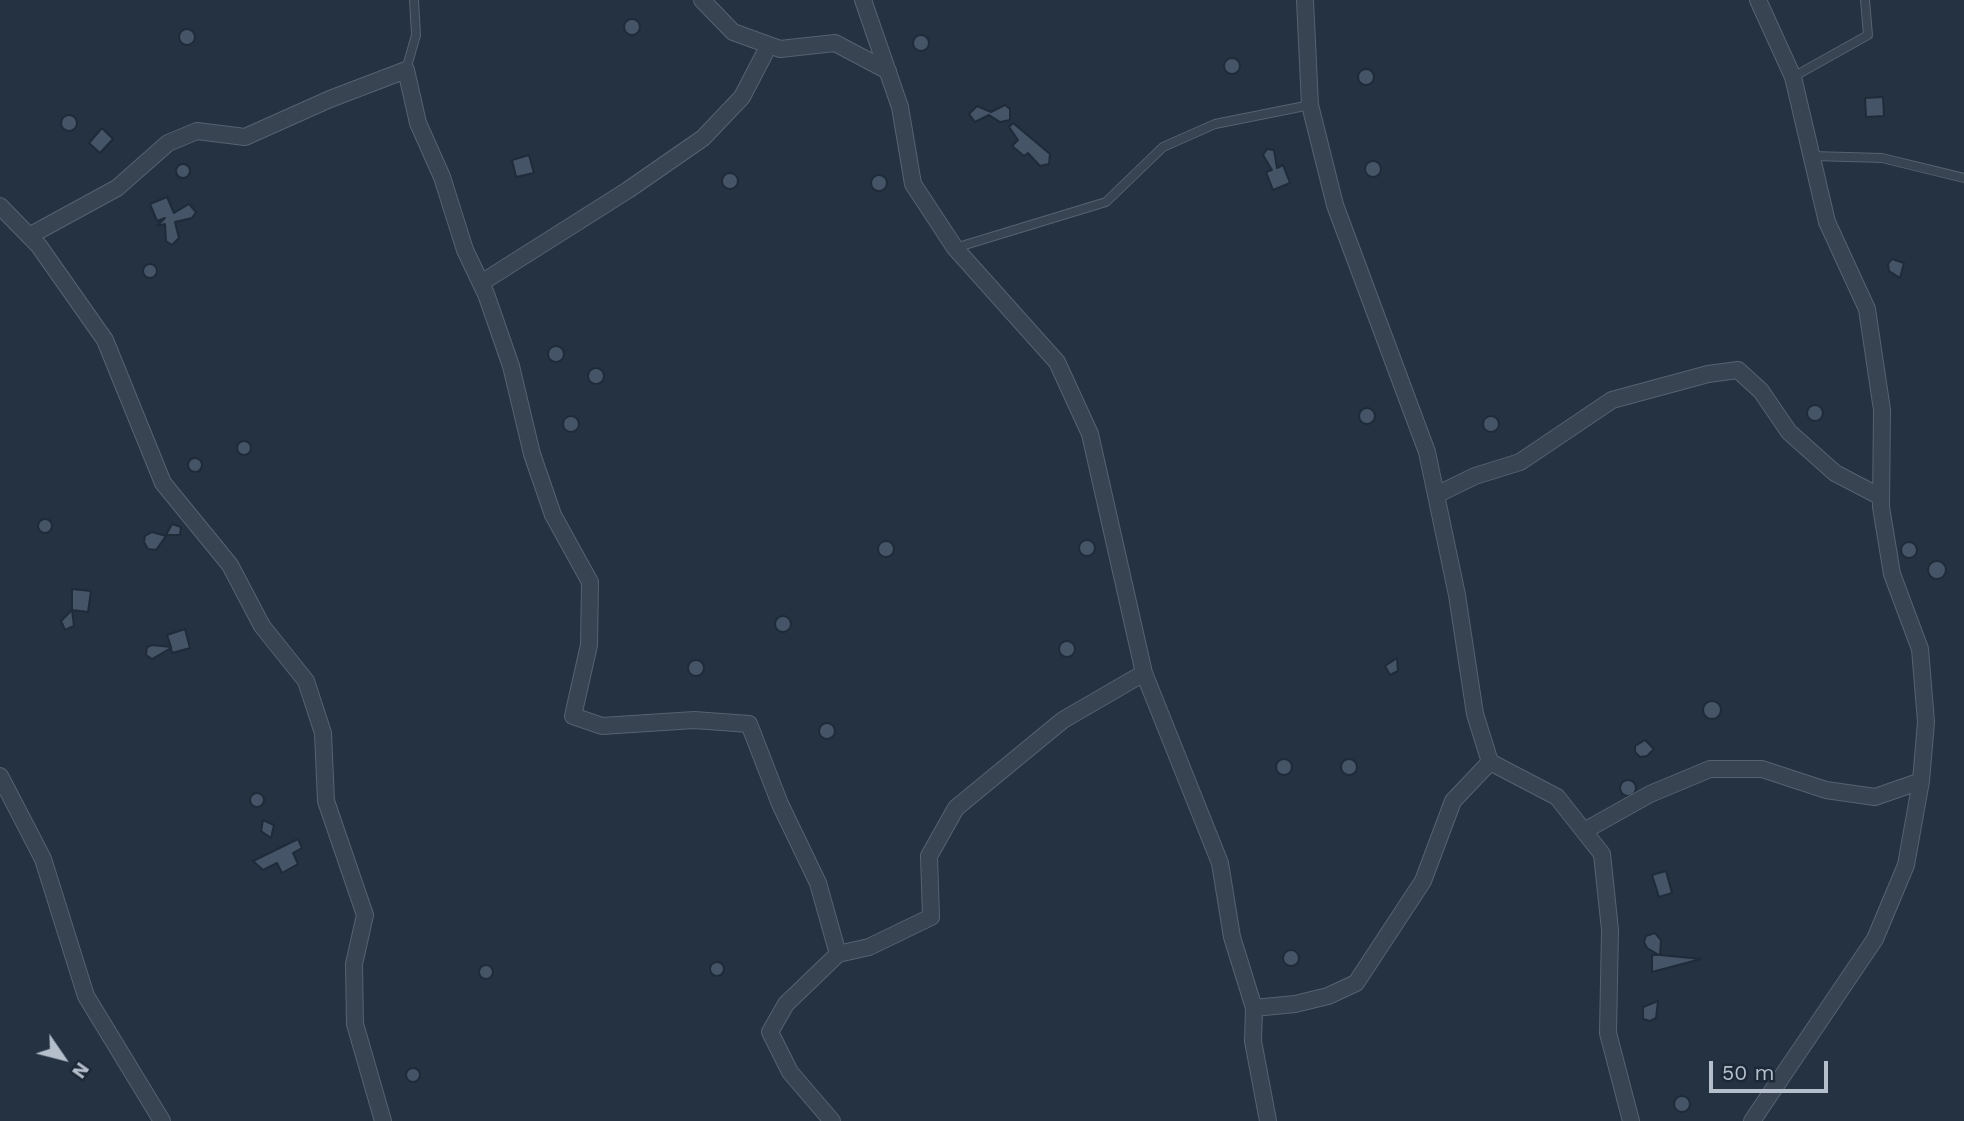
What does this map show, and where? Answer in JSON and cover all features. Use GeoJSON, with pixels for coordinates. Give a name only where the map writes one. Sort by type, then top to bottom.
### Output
{"type":"FeatureCollection","features":[{"type":"Feature","properties":{"kind":"street"},"geometry":{"type":"LineString","coordinates":[[702,0],[733,32],[780,49],[835,43],[888,71]]}},
{"type":"Feature","properties":{"kind":"street"},"geometry":{"type":"LineString","coordinates":[[863,0],[900,107],[913,184],[955,248],[1057,362],[1090,434],[1144,673],[1220,863],[1232,937],[1254,1008],[1253,1041],[1268,1121]]}},
{"type":"Feature","properties":{"kind":"street"},"geometry":{"type":"LineString","coordinates":[[1752,1121],[1875,939],[1906,865],[1921,781],[1926,722],[1920,649],[1892,574],[1881,497],[1882,410],[1867,309],[1827,222],[1793,77],[1758,0]]}},
{"type":"Feature","properties":{"kind":"street"},"geometry":{"type":"LineString","coordinates":[[1308,1],[1310,105],[1335,205],[1427,452],[1457,595],[1475,714],[1490,762],[1557,797],[1602,854],[1610,930],[1608,1033],[1631,1121]]}},
{"type":"Feature","properties":{"kind":"street"},"geometry":{"type":"LineString","coordinates":[[481,283],[607,204],[703,138],[742,97],[769,45]]}},
{"type":"Feature","properties":{"kind":"street"},"geometry":{"type":"LineString","coordinates":[[29,236],[117,188],[168,143],[197,131],[245,137],[330,99],[406,70],[418,123],[442,177],[465,250],[481,283],[511,366],[531,454],[553,515],[590,582],[589,645],[573,716],[602,726],[694,720],[749,724],[780,804],[818,883],[838,954]]}},
{"type":"Feature","properties":{"kind":"street"},"geometry":{"type":"LineString","coordinates":[[0,206],[29,236],[105,340],[163,483],[230,565],[262,626],[306,681],[323,733],[326,801],[365,915],[354,964],[355,1024],[383,1121]]}},
{"type":"Feature","properties":{"kind":"street"},"geometry":{"type":"LineString","coordinates":[[1436,495],[1475,476],[1520,462],[1612,400],[1655,391],[1708,374],[1738,370],[1761,391],[1789,432],[1835,473],[1881,497]]}},
{"type":"Feature","properties":{"kind":"street"},"geometry":{"type":"LineString","coordinates":[[832,1121],[790,1072],[770,1032],[786,1004],[838,954],[869,947],[931,917],[929,856],[956,808],[1063,720],[1144,673]]}},
{"type":"Feature","properties":{"kind":"street"},"geometry":{"type":"LineString","coordinates":[[1254,1008],[1295,1004],[1328,996],[1356,983],[1423,881],[1453,801],[1490,762]]}},
{"type":"Feature","properties":{"kind":"street"},"geometry":{"type":"LineString","coordinates":[[1584,831],[1650,794],[1710,769],[1762,769],[1826,790],[1875,797],[1921,781]]}},
{"type":"Feature","properties":{"kind":"street"},"geometry":{"type":"LineString","coordinates":[[0,776],[43,859],[86,996],[162,1121]]}},
{"type":"Feature","properties":{"kind":"lane"},"geometry":{"type":"LineString","coordinates":[[406,70],[416,35],[414,0]]}},
{"type":"Feature","properties":{"kind":"lane"},"geometry":{"type":"LineString","coordinates":[[1793,77],[1868,35],[1865,0]]}},
{"type":"Feature","properties":{"kind":"lane"},"geometry":{"type":"LineString","coordinates":[[955,248],[1106,202],[1164,147],[1215,124],[1310,105]]}},
{"type":"Feature","properties":{"kind":"lane"},"geometry":{"type":"LineString","coordinates":[[1813,156],[1882,158],[1964,178]]}},
{"type":"Feature","properties":{"kind":"building"},"geometry":{"type":"Polygon","coordinates":[[[629,19],[635,19],[640,27],[638,33],[629,35],[624,30],[624,24],[629,19]]]}},
{"type":"Feature","properties":{"kind":"building"},"geometry":{"type":"Polygon","coordinates":[[[187,29],[193,31],[193,43],[187,45],[181,43],[179,37],[181,31],[187,29]]]}},
{"type":"Feature","properties":{"kind":"building"},"geometry":{"type":"Polygon","coordinates":[[[918,35],[924,35],[929,43],[927,49],[918,51],[913,46],[913,40],[918,35]]]}},
{"type":"Feature","properties":{"kind":"building"},"geometry":{"type":"Polygon","coordinates":[[[1229,58],[1235,58],[1240,66],[1238,72],[1229,74],[1224,69],[1224,63],[1229,58]]]}},
{"type":"Feature","properties":{"kind":"building"},"geometry":{"type":"Polygon","coordinates":[[[1363,69],[1369,69],[1374,77],[1372,83],[1363,85],[1358,80],[1358,74],[1363,69]]]}},
{"type":"Feature","properties":{"kind":"building"},"geometry":{"type":"Polygon","coordinates":[[[1883,97],[1884,116],[1866,117],[1865,98],[1883,97]]]}},
{"type":"Feature","properties":{"kind":"building"},"geometry":{"type":"Polygon","coordinates":[[[1005,105],[1010,109],[1010,120],[1000,122],[989,115],[975,122],[969,114],[977,106],[991,112],[1005,105]]]}},
{"type":"Feature","properties":{"kind":"building"},"geometry":{"type":"Polygon","coordinates":[[[69,115],[75,117],[75,129],[69,131],[63,129],[61,123],[63,117],[69,115]]]}},
{"type":"Feature","properties":{"kind":"building"},"geometry":{"type":"Polygon","coordinates":[[[1013,123],[1050,154],[1049,164],[1040,166],[1028,153],[1024,156],[1012,146],[1018,140],[1009,127],[1013,123]]]}},
{"type":"Feature","properties":{"kind":"building"},"geometry":{"type":"Polygon","coordinates":[[[102,128],[113,139],[100,153],[89,143],[102,128]]]}},
{"type":"Feature","properties":{"kind":"building"},"geometry":{"type":"Polygon","coordinates":[[[1267,149],[1274,150],[1277,168],[1283,165],[1290,183],[1273,190],[1266,172],[1272,170],[1263,155],[1267,149]]]}},
{"type":"Feature","properties":{"kind":"building"},"geometry":{"type":"Polygon","coordinates":[[[529,155],[534,173],[516,177],[512,160],[529,155]]]}},
{"type":"Feature","properties":{"kind":"building"},"geometry":{"type":"Polygon","coordinates":[[[1370,161],[1376,161],[1381,169],[1379,175],[1370,177],[1365,172],[1365,166],[1370,161]]]}},
{"type":"Feature","properties":{"kind":"building"},"geometry":{"type":"Polygon","coordinates":[[[180,164],[186,164],[190,171],[186,178],[180,178],[176,174],[176,168],[180,164]]]}},
{"type":"Feature","properties":{"kind":"building"},"geometry":{"type":"Polygon","coordinates":[[[727,173],[733,173],[738,181],[736,187],[727,189],[722,184],[722,178],[727,173]]]}},
{"type":"Feature","properties":{"kind":"building"},"geometry":{"type":"Polygon","coordinates":[[[876,175],[882,175],[887,183],[885,189],[876,191],[871,186],[871,180],[876,175]]]}},
{"type":"Feature","properties":{"kind":"building"},"geometry":{"type":"Polygon","coordinates":[[[167,197],[174,213],[189,204],[196,212],[192,218],[175,222],[179,238],[172,245],[166,241],[165,224],[157,226],[165,218],[157,221],[150,204],[167,197]]]}},
{"type":"Feature","properties":{"kind":"building"},"geometry":{"type":"Polygon","coordinates":[[[1892,259],[1904,263],[1900,278],[1889,271],[1888,264],[1892,259]]]}},
{"type":"Feature","properties":{"kind":"building"},"geometry":{"type":"Polygon","coordinates":[[[147,264],[153,264],[157,271],[153,278],[147,278],[143,274],[143,268],[147,264]]]}},
{"type":"Feature","properties":{"kind":"building"},"geometry":{"type":"Polygon","coordinates":[[[553,346],[559,346],[564,354],[562,360],[553,362],[548,357],[548,351],[553,346]]]}},
{"type":"Feature","properties":{"kind":"building"},"geometry":{"type":"Polygon","coordinates":[[[593,368],[599,368],[604,376],[602,382],[593,384],[588,379],[588,373],[593,368]]]}},
{"type":"Feature","properties":{"kind":"building"},"geometry":{"type":"Polygon","coordinates":[[[1812,405],[1818,405],[1823,413],[1821,419],[1812,421],[1807,416],[1807,410],[1812,405]]]}},
{"type":"Feature","properties":{"kind":"building"},"geometry":{"type":"Polygon","coordinates":[[[1364,408],[1370,408],[1375,416],[1373,422],[1364,424],[1359,419],[1359,413],[1364,408]]]}},
{"type":"Feature","properties":{"kind":"building"},"geometry":{"type":"Polygon","coordinates":[[[568,416],[574,416],[579,424],[577,430],[568,432],[563,427],[563,421],[568,416]]]}},
{"type":"Feature","properties":{"kind":"building"},"geometry":{"type":"Polygon","coordinates":[[[1488,416],[1494,416],[1499,424],[1497,430],[1488,432],[1483,427],[1483,421],[1488,416]]]}},
{"type":"Feature","properties":{"kind":"building"},"geometry":{"type":"Polygon","coordinates":[[[244,441],[249,443],[249,453],[244,455],[239,453],[237,448],[239,443],[244,441]]]}},
{"type":"Feature","properties":{"kind":"building"},"geometry":{"type":"Polygon","coordinates":[[[195,458],[200,460],[200,470],[195,472],[190,470],[188,465],[190,460],[195,458]]]}},
{"type":"Feature","properties":{"kind":"building"},"geometry":{"type":"Polygon","coordinates":[[[45,519],[50,521],[50,531],[45,533],[40,531],[38,526],[40,521],[45,519]]]}},
{"type":"Feature","properties":{"kind":"building"},"geometry":{"type":"Polygon","coordinates":[[[172,524],[181,527],[180,535],[166,535],[172,524]]]}},
{"type":"Feature","properties":{"kind":"building"},"geometry":{"type":"Polygon","coordinates":[[[152,532],[166,536],[156,550],[148,549],[144,542],[145,536],[152,532]]]}},
{"type":"Feature","properties":{"kind":"building"},"geometry":{"type":"Polygon","coordinates":[[[1084,540],[1090,540],[1095,548],[1093,554],[1084,556],[1079,551],[1079,545],[1084,540]]]}},
{"type":"Feature","properties":{"kind":"building"},"geometry":{"type":"Polygon","coordinates":[[[883,541],[889,541],[894,549],[892,555],[883,557],[878,552],[878,546],[883,541]]]}},
{"type":"Feature","properties":{"kind":"building"},"geometry":{"type":"Polygon","coordinates":[[[1906,542],[1912,542],[1917,550],[1915,556],[1906,558],[1901,553],[1901,547],[1906,542]]]}},
{"type":"Feature","properties":{"kind":"building"},"geometry":{"type":"Polygon","coordinates":[[[1937,561],[1943,564],[1946,570],[1943,576],[1937,579],[1931,576],[1928,570],[1931,564],[1937,561]]]}},
{"type":"Feature","properties":{"kind":"building"},"geometry":{"type":"Polygon","coordinates":[[[72,589],[91,591],[88,612],[72,610],[72,589]]]}},
{"type":"Feature","properties":{"kind":"building"},"geometry":{"type":"Polygon","coordinates":[[[72,610],[74,626],[65,630],[61,621],[72,610]]]}},
{"type":"Feature","properties":{"kind":"building"},"geometry":{"type":"Polygon","coordinates":[[[780,616],[786,616],[791,624],[789,630],[780,632],[775,627],[775,621],[780,616]]]}},
{"type":"Feature","properties":{"kind":"building"},"geometry":{"type":"Polygon","coordinates":[[[185,629],[190,648],[172,653],[171,648],[152,659],[146,655],[147,647],[152,645],[171,647],[167,635],[185,629]]]}},
{"type":"Feature","properties":{"kind":"building"},"geometry":{"type":"Polygon","coordinates":[[[1064,641],[1070,641],[1075,649],[1073,655],[1064,657],[1059,652],[1059,646],[1064,641]]]}},
{"type":"Feature","properties":{"kind":"building"},"geometry":{"type":"Polygon","coordinates":[[[1397,658],[1398,671],[1390,675],[1385,666],[1397,658]]]}},
{"type":"Feature","properties":{"kind":"building"},"geometry":{"type":"Polygon","coordinates":[[[693,660],[699,660],[704,668],[702,674],[693,676],[688,671],[688,665],[693,660]]]}},
{"type":"Feature","properties":{"kind":"building"},"geometry":{"type":"Polygon","coordinates":[[[1712,701],[1718,704],[1721,710],[1718,716],[1712,719],[1706,716],[1703,710],[1706,704],[1712,701]]]}},
{"type":"Feature","properties":{"kind":"building"},"geometry":{"type":"Polygon","coordinates":[[[824,723],[830,723],[835,731],[833,737],[824,739],[819,734],[819,728],[824,723]]]}},
{"type":"Feature","properties":{"kind":"building"},"geometry":{"type":"Polygon","coordinates":[[[1645,740],[1654,749],[1647,756],[1640,757],[1635,752],[1635,746],[1645,740]]]}},
{"type":"Feature","properties":{"kind":"building"},"geometry":{"type":"Polygon","coordinates":[[[1281,759],[1287,759],[1292,767],[1290,773],[1281,775],[1276,770],[1276,764],[1281,759]]]}},
{"type":"Feature","properties":{"kind":"building"},"geometry":{"type":"Polygon","coordinates":[[[1346,759],[1352,759],[1357,767],[1355,773],[1346,775],[1341,770],[1341,764],[1346,759]]]}},
{"type":"Feature","properties":{"kind":"building"},"geometry":{"type":"Polygon","coordinates":[[[1628,780],[1636,788],[1628,796],[1620,788],[1628,780]]]}},
{"type":"Feature","properties":{"kind":"building"},"geometry":{"type":"Polygon","coordinates":[[[254,793],[260,793],[264,800],[260,807],[254,807],[250,803],[250,797],[254,793]]]}},
{"type":"Feature","properties":{"kind":"building"},"geometry":{"type":"Polygon","coordinates":[[[263,820],[274,825],[271,838],[261,831],[263,820]]]}},
{"type":"Feature","properties":{"kind":"building"},"geometry":{"type":"Polygon","coordinates":[[[298,839],[302,848],[293,853],[298,864],[282,873],[277,863],[263,870],[253,861],[298,839]]]}},
{"type":"Feature","properties":{"kind":"building"},"geometry":{"type":"Polygon","coordinates":[[[1666,871],[1672,893],[1659,897],[1652,875],[1666,871]]]}},
{"type":"Feature","properties":{"kind":"building"},"geometry":{"type":"Polygon","coordinates":[[[1655,933],[1661,940],[1660,955],[1701,959],[1652,972],[1652,955],[1659,955],[1647,948],[1644,942],[1646,936],[1655,933]]]}},
{"type":"Feature","properties":{"kind":"building"},"geometry":{"type":"Polygon","coordinates":[[[1288,950],[1294,950],[1299,958],[1297,964],[1288,966],[1283,961],[1283,955],[1288,950]]]}},
{"type":"Feature","properties":{"kind":"building"},"geometry":{"type":"Polygon","coordinates":[[[714,962],[720,962],[724,969],[720,976],[714,976],[710,972],[710,966],[714,962]]]}},
{"type":"Feature","properties":{"kind":"building"},"geometry":{"type":"Polygon","coordinates":[[[483,965],[489,965],[493,972],[489,979],[483,979],[479,975],[479,969],[483,965]]]}},
{"type":"Feature","properties":{"kind":"building"},"geometry":{"type":"Polygon","coordinates":[[[1658,1001],[1656,1018],[1650,1021],[1643,1019],[1643,1007],[1658,1001]]]}},
{"type":"Feature","properties":{"kind":"building"},"geometry":{"type":"Polygon","coordinates":[[[413,1068],[418,1070],[418,1080],[413,1082],[408,1080],[406,1075],[408,1070],[413,1068]]]}},
{"type":"Feature","properties":{"kind":"building"},"geometry":{"type":"Polygon","coordinates":[[[1679,1096],[1685,1096],[1690,1104],[1688,1110],[1679,1112],[1674,1107],[1674,1101],[1679,1096]]]}}]}
